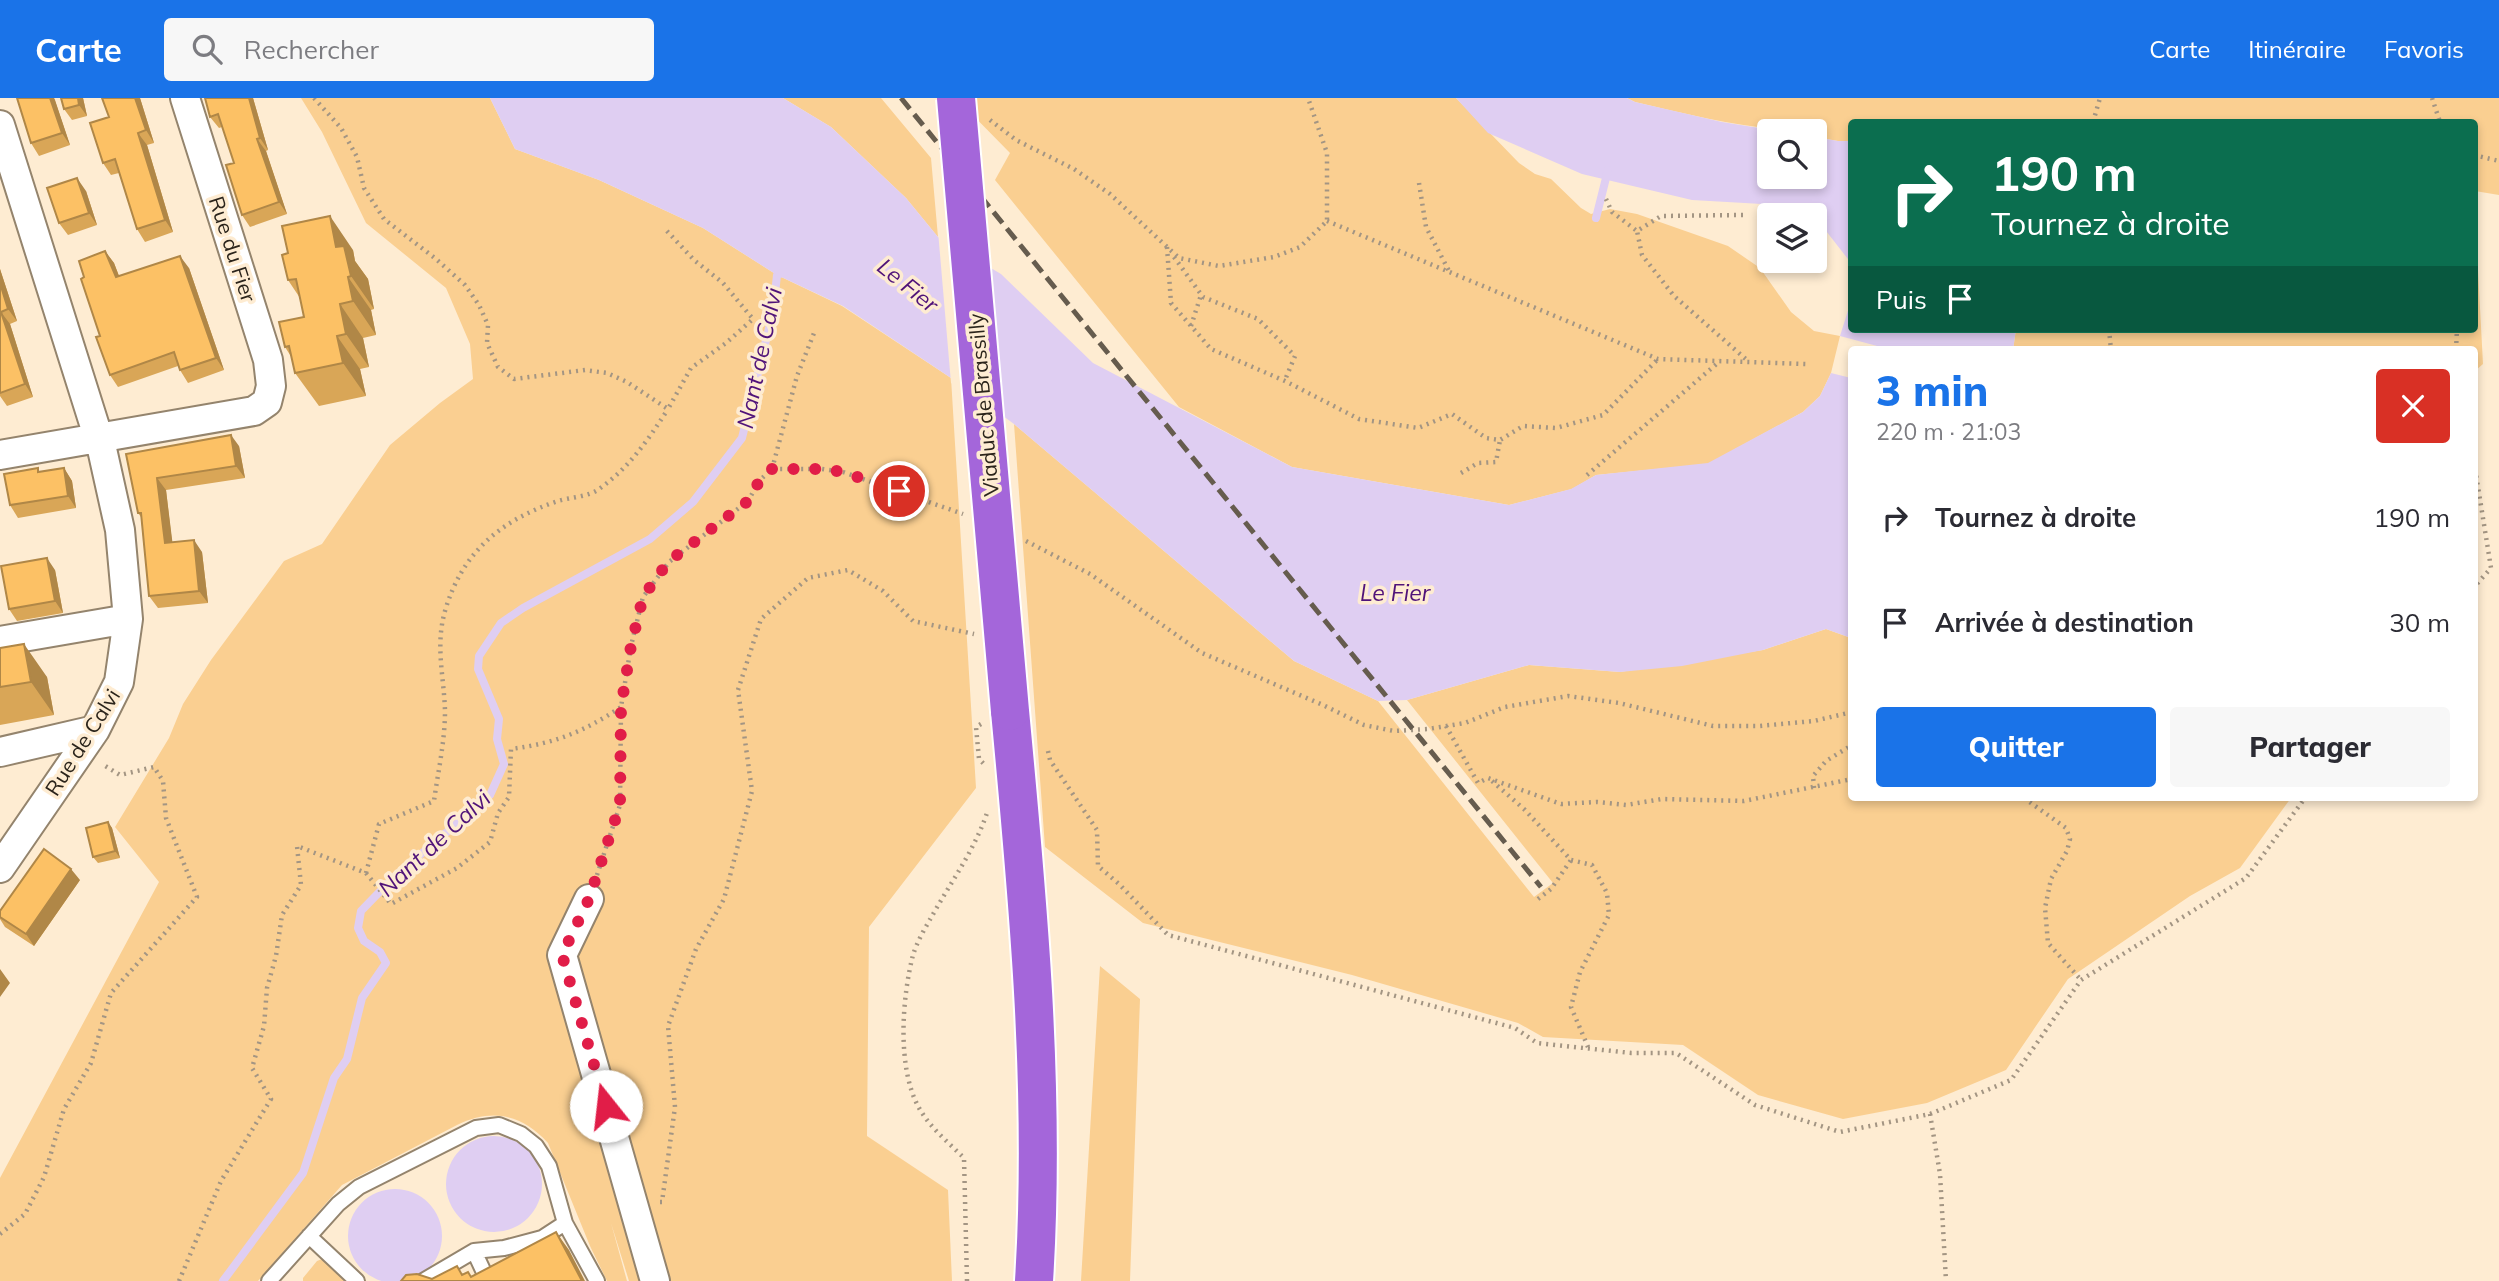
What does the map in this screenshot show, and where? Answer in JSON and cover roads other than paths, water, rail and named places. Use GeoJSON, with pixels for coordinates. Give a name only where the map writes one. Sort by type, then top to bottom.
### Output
{"type":"FeatureCollection","features":[{"type":"Feature","properties":{"kind":"highway","name":"Viaduc de Brassilly"},"geometry":{"type":"LineString","coordinates":[[970,107],[1010,711],[1024,850],[1032,993],[1037,1111],[1034,1281]]}},
{"type":"Feature","properties":{"kind":"street","name":"Rue du Fier"},"geometry":{"type":"LineString","coordinates":[[99,438],[254,411],[267,402],[271,386],[268,360],[185,98]]}},
{"type":"Feature","properties":{"kind":"street","name":"Rue de Calvi"},"geometry":{"type":"LineString","coordinates":[[0,125],[99,438],[120,530],[128,619],[119,682],[88,740],[0,868]]}},
{"type":"Feature","properties":{"kind":"street"},"geometry":{"type":"LineString","coordinates":[[0,455],[99,438]]}},
{"type":"Feature","properties":{"kind":"street"},"geometry":{"type":"LineString","coordinates":[[0,641],[128,619]]}},
{"type":"Feature","properties":{"kind":"street"},"geometry":{"type":"LineString","coordinates":[[0,752],[88,740]]}},
{"type":"Feature","properties":{"kind":"street"},"geometry":{"type":"LineString","coordinates":[[589,899],[562,955],[655,1281]]}},
{"type":"Feature","properties":{"kind":"lane"},"geometry":{"type":"LineString","coordinates":[[268,1281],[338,1204],[359,1187],[476,1128],[499,1125],[521,1134],[536,1146],[549,1166],[565,1223],[597,1281]]}},
{"type":"Feature","properties":{"kind":"lane"},"geometry":{"type":"LineString","coordinates":[[423,1281],[474,1251],[504,1248],[542,1238],[565,1223]]}},
{"type":"Feature","properties":{"kind":"lane"},"geometry":{"type":"LineString","coordinates":[[309,1236],[357,1281]]}},
{"type":"Feature","properties":{"kind":"lane"},"geometry":{"type":"LineString","coordinates":[[474,1251],[488,1281]]}},
{"type":"Feature","properties":{"kind":"water","name":"Le Fier"},"geometry":{"type":"Polygon","coordinates":[[[490,98],[783,98],[831,127],[906,198],[938,237],[1001,274],[1093,363],[1292,467],[1509,505],[1571,489],[1596,475],[1708,463],[1803,412],[1820,396],[1831,373],[1848,377],[1848,637],[1826,629],[1763,650],[1682,666],[1620,672],[1529,665],[1407,700],[1378,701],[1294,661],[1014,424],[843,306],[777,275],[703,228],[599,180],[515,149],[490,98]]]}},
{"type":"Feature","properties":{"kind":"water"},"geometry":{"type":"Polygon","coordinates":[[[1456,98],[1627,98],[1722,122],[1757,128],[1757,189],[1827,189],[1827,139],[1848,141],[1848,259],[1827,232],[1827,203],[1757,204],[1692,200],[1582,174],[1488,133],[1456,98]]]}},
{"type":"Feature","properties":{"kind":"water"},"geometry":{"type":"Polygon","coordinates":[[[1848,311],[1848,333],[2015,333],[2014,346],[1877,346],[1840,336],[1848,311]]]}},
{"type":"Feature","properties":{"kind":"water"},"geometry":{"type":"Polygon","coordinates":[[[485,1136],[503,1136],[521,1144],[534,1157],[542,1175],[539,1203],[521,1224],[503,1232],[485,1232],[467,1224],[454,1211],[446,1193],[446,1175],[454,1157],[467,1144],[485,1136]]]}},
{"type":"Feature","properties":{"kind":"water"},"geometry":{"type":"Polygon","coordinates":[[[386,1189],[404,1189],[429,1202],[442,1227],[442,1245],[429,1270],[407,1282],[383,1282],[361,1270],[348,1245],[348,1227],[361,1202],[386,1189]]]}},
{"type":"Feature","properties":{"kind":"waterway"},"geometry":{"type":"LineString","coordinates":[[1596,218],[1608,170]]}},
{"type":"Feature","properties":{"kind":"waterway","name":"Nant de Calvi"},"geometry":{"type":"LineString","coordinates":[[223,1281],[303,1173],[334,1078],[347,1059],[362,998],[386,963],[380,952],[364,941],[358,928],[361,911],[392,879],[490,795],[504,764],[497,739],[499,719],[478,669],[479,656],[501,623],[523,608],[650,539],[693,502],[742,438],[773,312],[777,275],[785,272]]}},
{"type":"Feature","properties":{"kind":"railway"},"geometry":{"type":"LineString","coordinates":[[901,98],[1541,887]]}}]}
